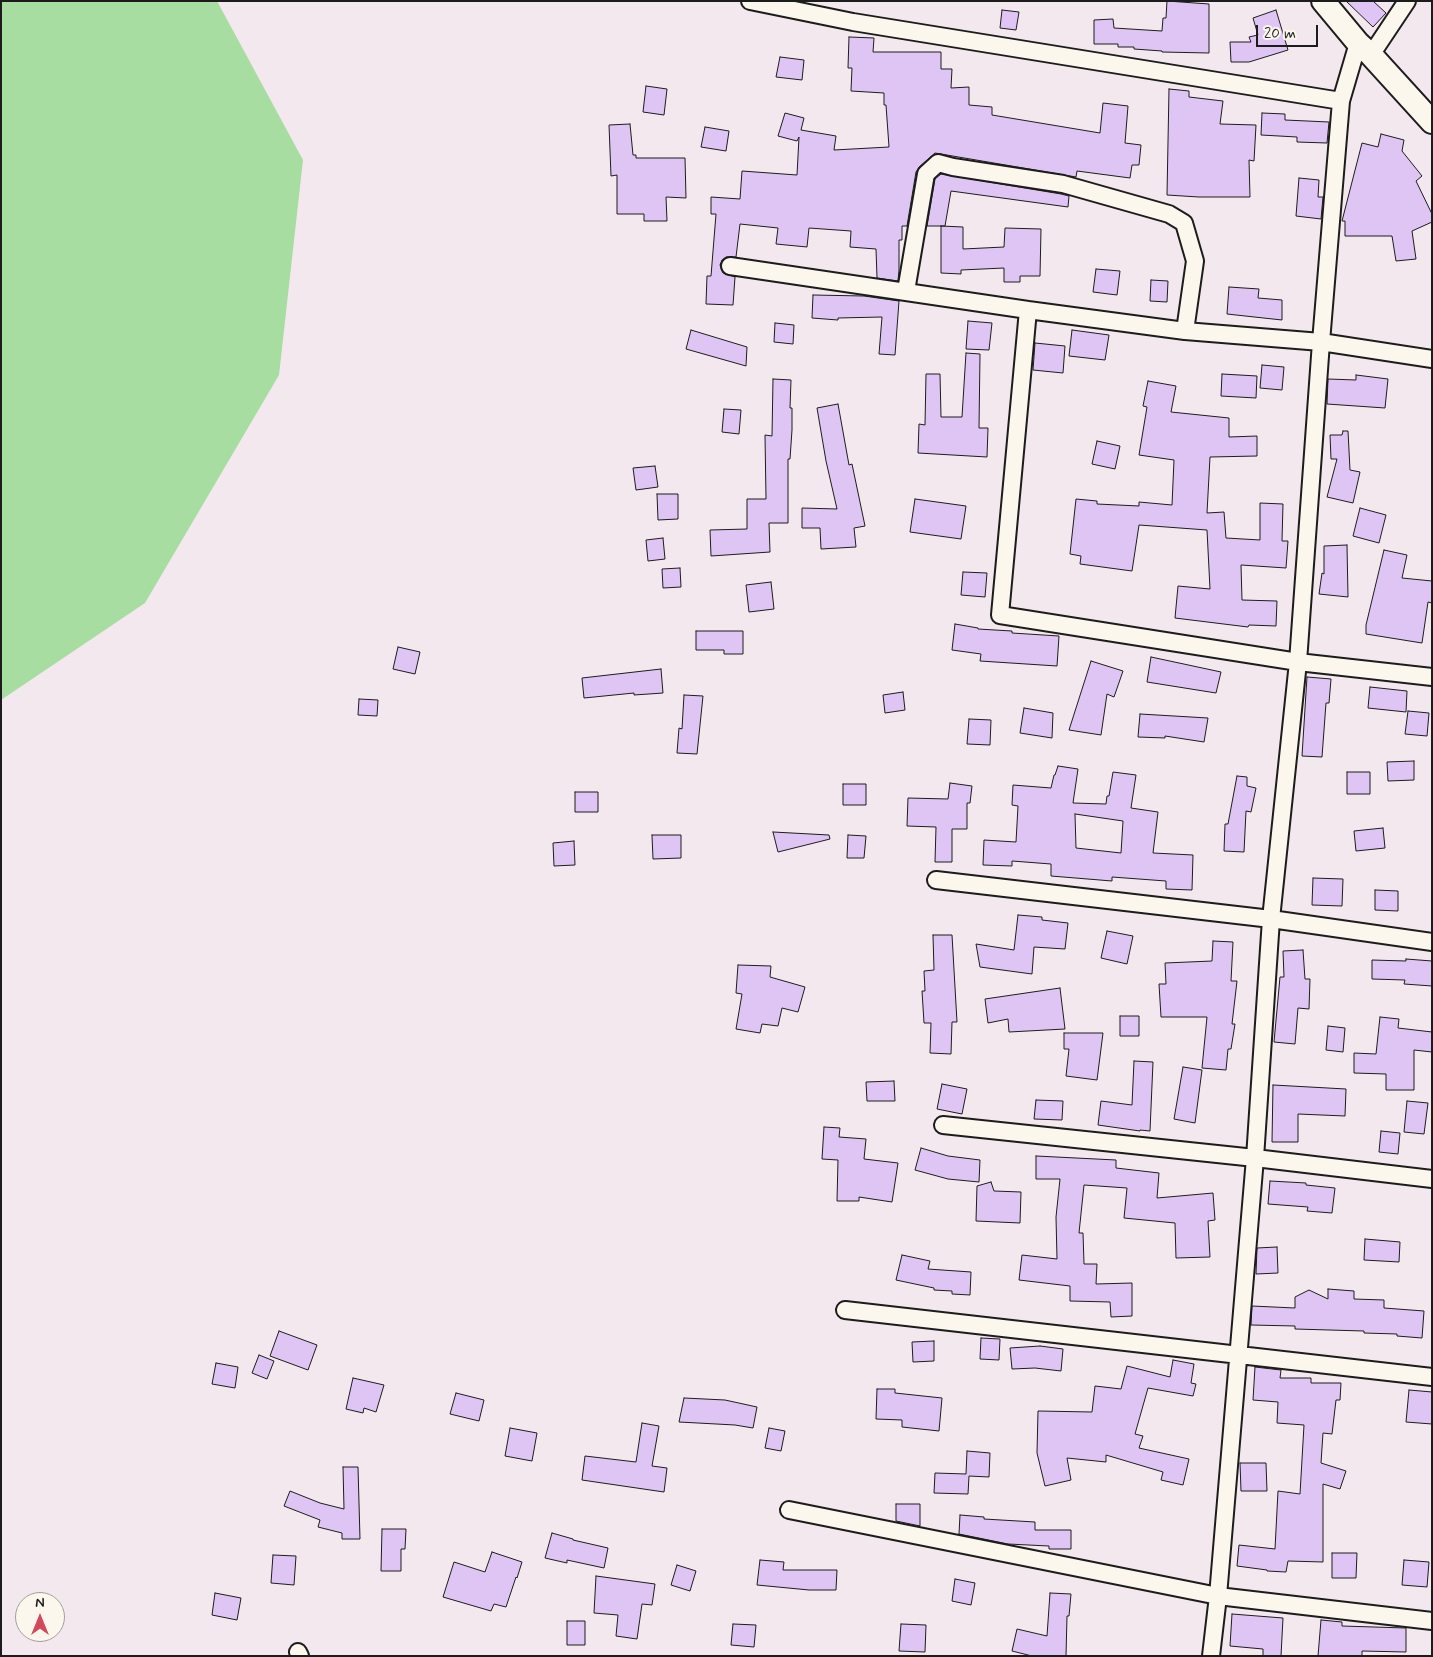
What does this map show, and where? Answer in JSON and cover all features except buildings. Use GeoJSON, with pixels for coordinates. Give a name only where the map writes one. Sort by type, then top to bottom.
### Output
{"type":"FeatureCollection","features":[{"type":"Feature","properties":{"kind":"main road"},"geometry":{"type":"LineString","coordinates":[[1323,1],[1432,122]]}},
{"type":"Feature","properties":{"kind":"street"},"geometry":{"type":"LineString","coordinates":[[750,1],[853,22],[1341,101]]}},
{"type":"Feature","properties":{"kind":"street"},"geometry":{"type":"LineString","coordinates":[[1211,1656],[1218,1596],[1238,1356],[1271,919],[1298,662],[1321,342],[1341,101],[1365,49],[1407,1]]}},
{"type":"Feature","properties":{"kind":"street"},"geometry":{"type":"LineString","coordinates":[[906,291],[926,174],[938,163],[1063,184],[1168,214],[1184,223],[1195,261],[1185,331]]}},
{"type":"Feature","properties":{"kind":"street"},"geometry":{"type":"LineString","coordinates":[[730,266],[1185,331],[1321,342],[1432,359]]}},
{"type":"Feature","properties":{"kind":"street"},"geometry":{"type":"LineString","coordinates":[[1028,310],[1000,615],[1298,662],[1432,677]]}},
{"type":"Feature","properties":{"kind":"street"},"geometry":{"type":"LineString","coordinates":[[936,880],[1271,919],[1432,942]]}},
{"type":"Feature","properties":{"kind":"street"},"geometry":{"type":"LineString","coordinates":[[944,1126],[1254,1158],[1432,1179]]}},
{"type":"Feature","properties":{"kind":"street"},"geometry":{"type":"LineString","coordinates":[[845,1310],[1432,1377]]}},
{"type":"Feature","properties":{"kind":"street"},"geometry":{"type":"LineString","coordinates":[[789,1510],[1218,1596],[1432,1621]]}},
{"type":"Feature","properties":{"kind":"green space"},"geometry":{"type":"Polygon","coordinates":[[[1,1],[217,1],[303,160],[279,375],[145,603],[1,700],[1,1]]]}}]}
